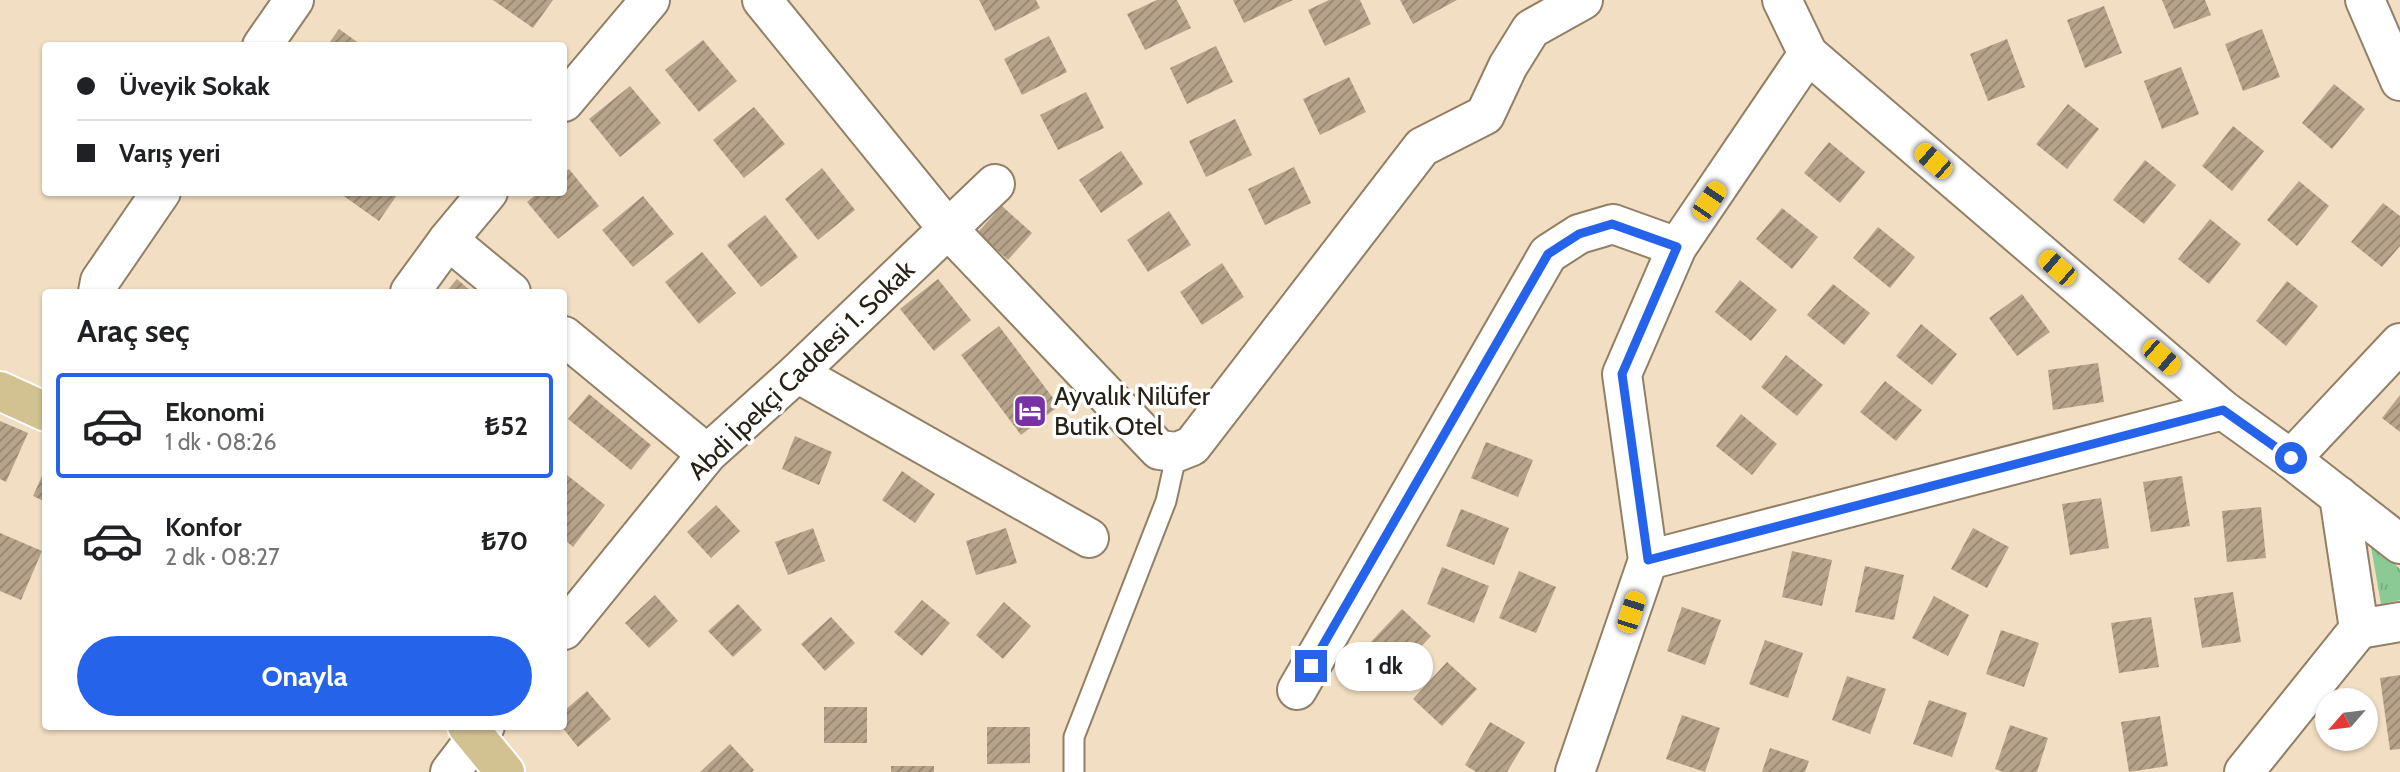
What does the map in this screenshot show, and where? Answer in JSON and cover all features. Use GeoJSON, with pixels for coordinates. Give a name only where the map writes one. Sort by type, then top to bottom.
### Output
{"type":"FeatureCollection","features":[{"type":"Feature","properties":{"kind":"main road"},"geometry":{"type":"LineString","coordinates":[[0,391],[42,410]]}},
{"type":"Feature","properties":{"kind":"main road"},"geometry":{"type":"LineString","coordinates":[[478,730],[505,772]]}},
{"type":"Feature","properties":{"kind":"street"},"geometry":{"type":"LineString","coordinates":[[265,42],[294,0]]}},
{"type":"Feature","properties":{"kind":"street"},"geometry":{"type":"LineString","coordinates":[[567,98],[650,0]]}},
{"type":"Feature","properties":{"kind":"street"},"geometry":{"type":"LineString","coordinates":[[762,0],[948,229],[1159,450],[1177,452],[1192,446],[1422,147],[1485,115],[1508,66],[1531,29],[1583,0]]}},
{"type":"Feature","properties":{"kind":"street"},"geometry":{"type":"LineString","coordinates":[[1782,0],[1808,54],[2223,410],[2291,458],[2400,544]]}},
{"type":"Feature","properties":{"kind":"street"},"geometry":{"type":"LineString","coordinates":[[2365,0],[2400,81]]}},
{"type":"Feature","properties":{"kind":"street"},"geometry":{"type":"LineString","coordinates":[[1576,772],[1648,560],[1622,374],[1677,247],[1808,54]]}},
{"type":"Feature","properties":{"kind":"street","name":"Abdi İpekçi Caddesi 1. Sokak"},"geometry":{"type":"LineString","coordinates":[[567,626],[707,454],[797,373],[995,184]]}},
{"type":"Feature","properties":{"kind":"street"},"geometry":{"type":"LineString","coordinates":[[99,289],[100,281],[158,196]]}},
{"type":"Feature","properties":{"kind":"street"},"geometry":{"type":"LineString","coordinates":[[412,289],[485,196]]}},
{"type":"Feature","properties":{"kind":"street"},"geometry":{"type":"LineString","coordinates":[[1297,690],[1548,254],[1579,234],[1612,224],[1677,247]]}},
{"type":"Feature","properties":{"kind":"street"},"geometry":{"type":"LineString","coordinates":[[448,240],[507,289]]}},
{"type":"Feature","properties":{"kind":"street"},"geometry":{"type":"LineString","coordinates":[[567,338],[707,454]]}},
{"type":"Feature","properties":{"kind":"street"},"geometry":{"type":"LineString","coordinates":[[2291,458],[2400,343]]}},
{"type":"Feature","properties":{"kind":"street"},"geometry":{"type":"LineString","coordinates":[[797,373],[1089,538]]}},
{"type":"Feature","properties":{"kind":"street"},"geometry":{"type":"LineString","coordinates":[[1648,560],[2223,410]]}},
{"type":"Feature","properties":{"kind":"street"},"geometry":{"type":"LineString","coordinates":[[2339,496],[2358,629]]}},
{"type":"Feature","properties":{"kind":"street"},"geometry":{"type":"LineString","coordinates":[[2244,772],[2358,629],[2400,622]]}},
{"type":"Feature","properties":{"kind":"street"},"geometry":{"type":"LineString","coordinates":[[450,772],[476,730]]}},
{"type":"Feature","properties":{"kind":"lane"},"geometry":{"type":"LineString","coordinates":[[1074,772],[1074,737],[1166,501],[1177,452]]}},
{"type":"Feature","properties":{"kind":"green space"},"geometry":{"type":"Polygon","coordinates":[[[2370,541],[2400,569],[2400,600],[2381,604],[2370,541]]]}},
{"type":"Feature","properties":{"kind":"building"},"geometry":{"type":"Polygon","coordinates":[[[493,0],[553,0],[533,28],[493,0]]]}},
{"type":"Feature","properties":{"kind":"building"},"geometry":{"type":"Polygon","coordinates":[[[979,0],[1036,0],[1040,8],[995,31],[979,0]]]}},
{"type":"Feature","properties":{"kind":"building"},"geometry":{"type":"Polygon","coordinates":[[[1157,0],[1177,0],[1191,28],[1145,50],[1127,14],[1157,0]]]}},
{"type":"Feature","properties":{"kind":"building"},"geometry":{"type":"Polygon","coordinates":[[[1233,0],[1293,0],[1244,23],[1233,0]]]}},
{"type":"Feature","properties":{"kind":"building"},"geometry":{"type":"Polygon","coordinates":[[[1329,0],[1360,0],[1371,24],[1325,46],[1308,10],[1329,0]]]}},
{"type":"Feature","properties":{"kind":"building"},"geometry":{"type":"Polygon","coordinates":[[[1400,0],[1457,0],[1413,24],[1400,0]]]}},
{"type":"Feature","properties":{"kind":"building"},"geometry":{"type":"Polygon","coordinates":[[[2162,0],[2205,0],[2211,15],[2174,29],[2162,0]]]}},
{"type":"Feature","properties":{"kind":"building"},"geometry":{"type":"Polygon","coordinates":[[[2104,6],[2122,53],[2085,68],[2067,20],[2104,6]]]}},
{"type":"Feature","properties":{"kind":"building"},"geometry":{"type":"Polygon","coordinates":[[[339,29],[357,42],[330,42],[339,29]]]}},
{"type":"Feature","properties":{"kind":"building"},"geometry":{"type":"Polygon","coordinates":[[[2262,29],[2280,77],[2243,91],[2225,44],[2262,29]]]}},
{"type":"Feature","properties":{"kind":"building"},"geometry":{"type":"Polygon","coordinates":[[[1049,36],[1067,72],[1022,95],[1004,59],[1049,36]]]}},
{"type":"Feature","properties":{"kind":"building"},"geometry":{"type":"Polygon","coordinates":[[[2007,39],[2025,87],[1988,101],[1970,54],[2007,39]]]}},
{"type":"Feature","properties":{"kind":"building"},"geometry":{"type":"Polygon","coordinates":[[[703,40],[737,81],[699,112],[665,70],[703,40]]]}},
{"type":"Feature","properties":{"kind":"building"},"geometry":{"type":"Polygon","coordinates":[[[1216,46],[1233,82],[1187,104],[1170,68],[1216,46]]]}},
{"type":"Feature","properties":{"kind":"building"},"geometry":{"type":"Polygon","coordinates":[[[2181,67],[2199,114],[2162,129],[2144,81],[2181,67]]]}},
{"type":"Feature","properties":{"kind":"building"},"geometry":{"type":"Polygon","coordinates":[[[1349,77],[1366,112],[1320,135],[1303,99],[1349,77]]]}},
{"type":"Feature","properties":{"kind":"building"},"geometry":{"type":"Polygon","coordinates":[[[2334,84],[2365,109],[2332,149],[2302,123],[2334,84]]]}},
{"type":"Feature","properties":{"kind":"building"},"geometry":{"type":"Polygon","coordinates":[[[630,86],[661,123],[620,157],[589,119],[630,86]]]}},
{"type":"Feature","properties":{"kind":"building"},"geometry":{"type":"Polygon","coordinates":[[[1086,92],[1104,128],[1058,150],[1040,115],[1086,92]]]}},
{"type":"Feature","properties":{"kind":"building"},"geometry":{"type":"Polygon","coordinates":[[[2068,104],[2099,129],[2067,169],[2036,144],[2068,104]]]}},
{"type":"Feature","properties":{"kind":"building"},"geometry":{"type":"Polygon","coordinates":[[[754,107],[785,144],[744,178],[713,140],[754,107]]]}},
{"type":"Feature","properties":{"kind":"building"},"geometry":{"type":"Polygon","coordinates":[[[1235,119],[1252,155],[1206,177],[1189,141],[1235,119]]]}},
{"type":"Feature","properties":{"kind":"building"},"geometry":{"type":"Polygon","coordinates":[[[2233,126],[2264,151],[2232,191],[2202,166],[2233,126]]]}},
{"type":"Feature","properties":{"kind":"building"},"geometry":{"type":"Polygon","coordinates":[[[1829,142],[1865,172],[1840,203],[1804,173],[1829,142]]]}},
{"type":"Feature","properties":{"kind":"building"},"geometry":{"type":"Polygon","coordinates":[[[1121,151],[1143,184],[1101,213],[1079,180],[1121,151]]]}},
{"type":"Feature","properties":{"kind":"building"},"geometry":{"type":"Polygon","coordinates":[[[2145,160],[2176,185],[2144,224],[2113,200],[2145,160]]]}},
{"type":"Feature","properties":{"kind":"building"},"geometry":{"type":"Polygon","coordinates":[[[1294,167],[1311,203],[1265,225],[1248,189],[1294,167]]]}},
{"type":"Feature","properties":{"kind":"building"},"geometry":{"type":"Polygon","coordinates":[[[822,168],[855,210],[818,240],[785,199],[822,168]]]}},
{"type":"Feature","properties":{"kind":"building"},"geometry":{"type":"Polygon","coordinates":[[[569,169],[599,206],[558,239],[527,202],[534,196],[567,196],[569,169]]]}},
{"type":"Feature","properties":{"kind":"building"},"geometry":{"type":"Polygon","coordinates":[[[2299,181],[2329,206],[2297,246],[2267,220],[2299,181]]]}},
{"type":"Feature","properties":{"kind":"building"},"geometry":{"type":"Polygon","coordinates":[[[344,196],[396,196],[379,221],[344,196]]]}},
{"type":"Feature","properties":{"kind":"building"},"geometry":{"type":"Polygon","coordinates":[[[643,196],[674,234],[633,267],[602,230],[643,196]]]}},
{"type":"Feature","properties":{"kind":"building"},"geometry":{"type":"Polygon","coordinates":[[[2383,203],[2400,216],[2400,246],[2382,267],[2351,242],[2383,203]]]}},
{"type":"Feature","properties":{"kind":"building"},"geometry":{"type":"Polygon","coordinates":[[[1002,206],[1032,233],[1008,260],[978,232],[1002,206]]]}},
{"type":"Feature","properties":{"kind":"building"},"geometry":{"type":"Polygon","coordinates":[[[1782,208],[1818,237],[1792,269],[1756,239],[1782,208]]]}},
{"type":"Feature","properties":{"kind":"building"},"geometry":{"type":"Polygon","coordinates":[[[1169,211],[1191,245],[1148,272],[1127,240],[1169,211]]]}},
{"type":"Feature","properties":{"kind":"building"},"geometry":{"type":"Polygon","coordinates":[[[765,215],[798,257],[761,287],[727,245],[765,215]]]}},
{"type":"Feature","properties":{"kind":"building"},"geometry":{"type":"Polygon","coordinates":[[[2210,219],[2241,244],[2209,284],[2178,259],[2210,219]]]}},
{"type":"Feature","properties":{"kind":"building"},"geometry":{"type":"Polygon","coordinates":[[[1878,227],[1915,257],[1890,288],[1853,258],[1878,227]]]}},
{"type":"Feature","properties":{"kind":"building"},"geometry":{"type":"Polygon","coordinates":[[[702,252],[736,293],[699,324],[665,282],[702,252]]]}},
{"type":"Feature","properties":{"kind":"building"},"geometry":{"type":"Polygon","coordinates":[[[1222,263],[1244,297],[1202,325],[1180,292],[1222,263]]]}},
{"type":"Feature","properties":{"kind":"building"},"geometry":{"type":"Polygon","coordinates":[[[457,279],[469,289],[449,289],[457,279]]]}},
{"type":"Feature","properties":{"kind":"building"},"geometry":{"type":"Polygon","coordinates":[[[938,279],[971,320],[934,351],[900,309],[938,279]]]}},
{"type":"Feature","properties":{"kind":"building"},"geometry":{"type":"Polygon","coordinates":[[[1740,280],[1777,310],[1751,341],[1715,312],[1740,280]]]}},
{"type":"Feature","properties":{"kind":"building"},"geometry":{"type":"Polygon","coordinates":[[[2287,281],[2318,306],[2286,346],[2256,321],[2287,281]]]}},
{"type":"Feature","properties":{"kind":"building"},"geometry":{"type":"Polygon","coordinates":[[[1833,284],[1870,313],[1844,345],[1807,315],[1833,284]]]}},
{"type":"Feature","properties":{"kind":"building"},"geometry":{"type":"Polygon","coordinates":[[[2022,294],[2050,332],[2017,356],[1989,318],[2022,294]]]}},
{"type":"Feature","properties":{"kind":"building"},"geometry":{"type":"Polygon","coordinates":[[[1921,324],[1957,354],[1932,385],[1896,356],[1921,324]]]}},
{"type":"Feature","properties":{"kind":"building"},"geometry":{"type":"Polygon","coordinates":[[[999,326],[1059,406],[1021,435],[961,355],[999,326]]]}},
{"type":"Feature","properties":{"kind":"building"},"geometry":{"type":"Polygon","coordinates":[[[1786,355],[1823,385],[1797,416],[1761,387],[1786,355]]]}},
{"type":"Feature","properties":{"kind":"building"},"geometry":{"type":"Polygon","coordinates":[[[2098,363],[2104,402],[2053,410],[2048,370],[2098,363]]]}},
{"type":"Feature","properties":{"kind":"building"},"geometry":{"type":"Polygon","coordinates":[[[1885,381],[1922,410],[1896,441],[1860,412],[1885,381]]]}},
{"type":"Feature","properties":{"kind":"building"},"geometry":{"type":"Polygon","coordinates":[[[589,394],[651,445],[631,470],[568,419],[589,394]]]}},
{"type":"Feature","properties":{"kind":"building"},"geometry":{"type":"Polygon","coordinates":[[[2400,395],[2400,432],[2382,418],[2400,395]]]}},
{"type":"Feature","properties":{"kind":"building"},"geometry":{"type":"Polygon","coordinates":[[[1741,414],[1777,444],[1752,475],[1716,446],[1741,414]]]}},
{"type":"Feature","properties":{"kind":"building"},"geometry":{"type":"Polygon","coordinates":[[[0,421],[28,433],[6,482],[0,479],[0,421]]]}},
{"type":"Feature","properties":{"kind":"building"},"geometry":{"type":"Polygon","coordinates":[[[795,436],[832,452],[819,485],[782,469],[795,436]]]}},
{"type":"Feature","properties":{"kind":"building"},"geometry":{"type":"Polygon","coordinates":[[[1486,442],[1533,460],[1518,497],[1471,478],[1486,442]]]}},
{"type":"Feature","properties":{"kind":"building"},"geometry":{"type":"Polygon","coordinates":[[[902,471],[935,494],[915,523],[882,500],[902,471]]]}},
{"type":"Feature","properties":{"kind":"building"},"geometry":{"type":"Polygon","coordinates":[[[567,475],[605,505],[573,547],[567,542],[567,475]]]}},
{"type":"Feature","properties":{"kind":"building"},"geometry":{"type":"Polygon","coordinates":[[[42,476],[42,500],[33,496],[42,476]]]}},
{"type":"Feature","properties":{"kind":"building"},"geometry":{"type":"Polygon","coordinates":[[[2182,476],[2190,526],[2151,532],[2143,482],[2182,476]]]}},
{"type":"Feature","properties":{"kind":"building"},"geometry":{"type":"Polygon","coordinates":[[[2101,498],[2109,548],[2070,555],[2062,504],[2101,498]]]}},
{"type":"Feature","properties":{"kind":"building"},"geometry":{"type":"Polygon","coordinates":[[[716,505],[740,531],[711,558],[687,532],[716,505]]]}},
{"type":"Feature","properties":{"kind":"building"},"geometry":{"type":"Polygon","coordinates":[[[2261,507],[2266,558],[2227,562],[2222,511],[2261,507]]]}},
{"type":"Feature","properties":{"kind":"building"},"geometry":{"type":"Polygon","coordinates":[[[1461,509],[1509,528],[1494,565],[1446,546],[1461,509]]]}},
{"type":"Feature","properties":{"kind":"building"},"geometry":{"type":"Polygon","coordinates":[[[813,528],[825,561],[788,575],[775,542],[813,528]]]}},
{"type":"Feature","properties":{"kind":"building"},"geometry":{"type":"Polygon","coordinates":[[[1006,528],[1017,563],[976,575],[966,541],[1006,528]]]}},
{"type":"Feature","properties":{"kind":"building"},"geometry":{"type":"Polygon","coordinates":[[[1973,528],[2009,547],[1987,588],[1951,569],[1973,528]]]}},
{"type":"Feature","properties":{"kind":"building"},"geometry":{"type":"Polygon","coordinates":[[[0,533],[42,551],[21,600],[0,591],[0,533]]]}},
{"type":"Feature","properties":{"kind":"building"},"geometry":{"type":"Polygon","coordinates":[[[1792,551],[1832,560],[1822,606],[1782,597],[1792,551]]]}},
{"type":"Feature","properties":{"kind":"building"},"geometry":{"type":"Polygon","coordinates":[[[1865,566],[1904,575],[1894,620],[1855,612],[1865,566]]]}},
{"type":"Feature","properties":{"kind":"building"},"geometry":{"type":"Polygon","coordinates":[[[1442,567],[1489,586],[1474,623],[1427,604],[1442,567]]]}},
{"type":"Feature","properties":{"kind":"building"},"geometry":{"type":"Polygon","coordinates":[[[1519,571],[1556,587],[1536,633],[1499,618],[1519,571]]]}},
{"type":"Feature","properties":{"kind":"building"},"geometry":{"type":"Polygon","coordinates":[[[2233,592],[2241,642],[2202,648],[2194,598],[2233,592]]]}},
{"type":"Feature","properties":{"kind":"building"},"geometry":{"type":"Polygon","coordinates":[[[655,595],[678,621],[649,648],[625,623],[655,595]]]}},
{"type":"Feature","properties":{"kind":"building"},"geometry":{"type":"Polygon","coordinates":[[[1934,596],[1969,615],[1948,656],[1912,638],[1934,596]]]}},
{"type":"Feature","properties":{"kind":"building"},"geometry":{"type":"Polygon","coordinates":[[[922,600],[950,623],[922,656],[894,632],[922,600]]]}},
{"type":"Feature","properties":{"kind":"building"},"geometry":{"type":"Polygon","coordinates":[[[1004,602],[1031,626],[1003,659],[976,635],[1004,602]]]}},
{"type":"Feature","properties":{"kind":"building"},"geometry":{"type":"Polygon","coordinates":[[[738,604],[762,630],[733,657],[708,631],[738,604]]]}},
{"type":"Feature","properties":{"kind":"building"},"geometry":{"type":"Polygon","coordinates":[[[1682,607],[1721,620],[1705,665],[1667,651],[1682,607]]]}},
{"type":"Feature","properties":{"kind":"building"},"geometry":{"type":"Polygon","coordinates":[[[1402,609],[1431,636],[1396,673],[1368,645],[1402,609]]]}},
{"type":"Feature","properties":{"kind":"building"},"geometry":{"type":"Polygon","coordinates":[[[831,617],[855,643],[825,671],[801,644],[831,617]]]}},
{"type":"Feature","properties":{"kind":"building"},"geometry":{"type":"Polygon","coordinates":[[[2151,617],[2159,667],[2119,673],[2111,623],[2151,617]]]}},
{"type":"Feature","properties":{"kind":"building"},"geometry":{"type":"Polygon","coordinates":[[[2001,630],[2039,643],[2024,687],[1986,674],[2001,630]]]}},
{"type":"Feature","properties":{"kind":"building"},"geometry":{"type":"Polygon","coordinates":[[[1765,640],[1803,653],[1788,698],[1749,684],[1765,640]]]}},
{"type":"Feature","properties":{"kind":"building"},"geometry":{"type":"Polygon","coordinates":[[[1447,662],[1477,689],[1442,726],[1413,699],[1447,662]]]}},
{"type":"Feature","properties":{"kind":"building"},"geometry":{"type":"Polygon","coordinates":[[[2400,675],[2400,749],[2390,750],[2380,678],[2400,675]]]}},
{"type":"Feature","properties":{"kind":"building"},"geometry":{"type":"Polygon","coordinates":[[[1847,676],[1886,689],[1870,734],[1832,720],[1847,676]]]}},
{"type":"Feature","properties":{"kind":"building"},"geometry":{"type":"Polygon","coordinates":[[[587,691],[611,719],[578,747],[564,730],[567,730],[567,708],[587,691]]]}},
{"type":"Feature","properties":{"kind":"building"},"geometry":{"type":"Polygon","coordinates":[[[1929,700],[1967,713],[1952,757],[1913,744],[1929,700]]]}},
{"type":"Feature","properties":{"kind":"building"},"geometry":{"type":"Polygon","coordinates":[[[824,707],[867,707],[867,743],[824,743],[824,707]]]}},
{"type":"Feature","properties":{"kind":"building"},"geometry":{"type":"Polygon","coordinates":[[[1682,715],[1720,728],[1705,772],[1666,759],[1682,715]]]}},
{"type":"Feature","properties":{"kind":"building"},"geometry":{"type":"Polygon","coordinates":[[[2160,716],[2168,766],[2129,772],[2121,722],[2160,716]]]}},
{"type":"Feature","properties":{"kind":"building"},"geometry":{"type":"Polygon","coordinates":[[[1490,722],[1525,742],[1507,772],[1476,772],[1465,765],[1490,722]]]}},
{"type":"Feature","properties":{"kind":"building"},"geometry":{"type":"Polygon","coordinates":[[[2010,725],[2048,738],[2037,772],[2003,772],[1995,769],[2010,725]]]}},
{"type":"Feature","properties":{"kind":"building"},"geometry":{"type":"Polygon","coordinates":[[[987,727],[1030,727],[1030,763],[987,764],[987,727]]]}},
{"type":"Feature","properties":{"kind":"building"},"geometry":{"type":"Polygon","coordinates":[[[730,744],[754,770],[752,772],[700,772],[730,744]]]}},
{"type":"Feature","properties":{"kind":"building"},"geometry":{"type":"Polygon","coordinates":[[[1770,748],[1809,761],[1805,772],[1762,772],[1770,748]]]}},
{"type":"Feature","properties":{"kind":"building"},"geometry":{"type":"Polygon","coordinates":[[[891,766],[934,766],[934,772],[891,772],[891,766]]]}},
{"type":"Feature","properties":{"kind":"place","name":"Ayvalık Nilüfer Butik Otel"},"geometry":{"type":"Point","coordinates":[1030,411]}},
{"type":"Feature","properties":{"kind":"route"},"geometry":{"type":"LineString","coordinates":[[1311,666],[1548,254],[1579,234],[1612,224],[1677,247],[1622,374],[1648,560],[2223,410],[2291,458]]}}]}
